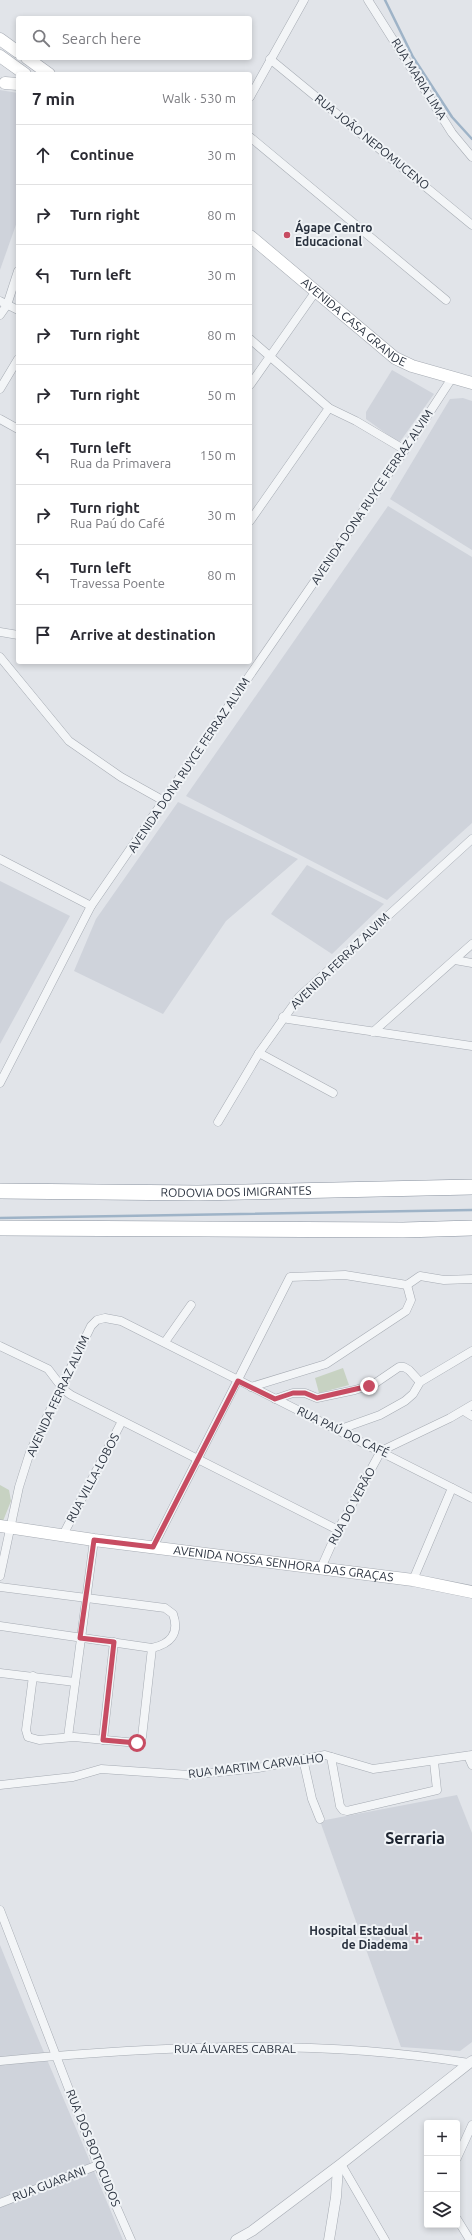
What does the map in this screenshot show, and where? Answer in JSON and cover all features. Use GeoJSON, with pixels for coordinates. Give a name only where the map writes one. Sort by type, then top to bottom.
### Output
{"type":"FeatureCollection","features":[{"type":"Feature","properties":{"kind":"highway","name":"RODOVIA DOS IMIGRANTES"},"geometry":{"type":"LineString","coordinates":[[0,1191],[198,1193],[472,1187]]}},
{"type":"Feature","properties":{"kind":"highway"},"geometry":{"type":"LineString","coordinates":[[0,1228],[403,1230],[472,1228]]}},
{"type":"Feature","properties":{"kind":"main road"},"geometry":{"type":"LineString","coordinates":[[0,39],[16,50]]}},
{"type":"Feature","properties":{"kind":"main road"},"geometry":{"type":"LineString","coordinates":[[0,57],[23,72]]}},
{"type":"Feature","properties":{"kind":"main road"},"geometry":{"type":"LineString","coordinates":[[30,60],[46,72]]}},
{"type":"Feature","properties":{"kind":"main road"},"geometry":{"type":"LineString","coordinates":[[2,82],[16,84]]}},
{"type":"Feature","properties":{"kind":"main road","name":"AVENIDA CASA GRANDE"},"geometry":{"type":"LineString","coordinates":[[252,238],[395,358],[412,366],[472,383]]}},
{"type":"Feature","properties":{"kind":"main road","name":"AVENIDA NOSSA SENHORA DAS GRAÇAS"},"geometry":{"type":"LineString","coordinates":[[6,1527],[94,1540],[413,1580],[472,1592]]}},
{"type":"Feature","properties":{"kind":"street"},"geometry":{"type":"LineString","coordinates":[[252,93],[304,0]]}},
{"type":"Feature","properties":{"kind":"street","name":"RUA MARIA LIMA"},"geometry":{"type":"LineString","coordinates":[[368,0],[452,133],[472,157]]}},
{"type":"Feature","properties":{"kind":"street"},"geometry":{"type":"LineString","coordinates":[[0,57],[16,50]]}},
{"type":"Feature","properties":{"kind":"street","name":"RUA JOÃO NEPOMUCENO"},"geometry":{"type":"LineString","coordinates":[[270,59],[472,225]]}},
{"type":"Feature","properties":{"kind":"street"},"geometry":{"type":"LineString","coordinates":[[26,72],[29,60]]}},
{"type":"Feature","properties":{"kind":"street"},"geometry":{"type":"LineString","coordinates":[[2,82],[16,78]]}},
{"type":"Feature","properties":{"kind":"street"},"geometry":{"type":"LineString","coordinates":[[252,139],[446,300]]}},
{"type":"Feature","properties":{"kind":"street"},"geometry":{"type":"LineString","coordinates":[[0,315],[16,276]]}},
{"type":"Feature","properties":{"kind":"street"},"geometry":{"type":"LineString","coordinates":[[252,382],[316,291]]}},
{"type":"Feature","properties":{"kind":"street"},"geometry":{"type":"LineString","coordinates":[[4,303],[16,309]]}},
{"type":"Feature","properties":{"kind":"street"},"geometry":{"type":"LineString","coordinates":[[252,341],[329,408],[356,420],[405,450]]}},
{"type":"Feature","properties":{"kind":"street"},"geometry":{"type":"LineString","coordinates":[[0,389],[16,362]]}},
{"type":"Feature","properties":{"kind":"street","name":"AVENIDA DONA RUYCE FERRAZ ALVIM"},"geometry":{"type":"LineString","coordinates":[[0,1083],[92,906],[405,450],[452,378]]}},
{"type":"Feature","properties":{"kind":"street"},"geometry":{"type":"LineString","coordinates":[[252,518],[329,408]]}},
{"type":"Feature","properties":{"kind":"street"},"geometry":{"type":"LineString","coordinates":[[0,419],[16,428]]}},
{"type":"Feature","properties":{"kind":"street"},"geometry":{"type":"LineString","coordinates":[[0,632],[16,635]]}},
{"type":"Feature","properties":{"kind":"street"},"geometry":{"type":"LineString","coordinates":[[0,657],[57,728],[80,751],[121,777],[164,801]]}},
{"type":"Feature","properties":{"kind":"street","name":"AVENIDA FERRAZ ALVIM"},"geometry":{"type":"LineString","coordinates":[[218,1122],[258,1052],[283,1017],[318,979],[472,839]]}},
{"type":"Feature","properties":{"kind":"street"},"geometry":{"type":"LineString","coordinates":[[0,859],[92,906]]}},
{"type":"Feature","properties":{"kind":"street"},"geometry":{"type":"LineString","coordinates":[[373,1032],[472,944]]}},
{"type":"Feature","properties":{"kind":"street"},"geometry":{"type":"LineString","coordinates":[[455,960],[472,963]]}},
{"type":"Feature","properties":{"kind":"street"},"geometry":{"type":"LineString","coordinates":[[283,1017],[472,1046]]}},
{"type":"Feature","properties":{"kind":"street"},"geometry":{"type":"LineString","coordinates":[[258,1052],[333,1093]]}},
{"type":"Feature","properties":{"kind":"street"},"geometry":{"type":"LineString","coordinates":[[153,1547],[197,1457],[238,1381],[288,1279],[295,1276],[345,1275],[407,1284],[420,1276],[444,1280],[472,1279]]}},
{"type":"Feature","properties":{"kind":"street"},"geometry":{"type":"LineString","coordinates":[[251,1387],[286,1375],[317,1368],[335,1360],[406,1310],[411,1300],[407,1284]]}},
{"type":"Feature","properties":{"kind":"street"},"geometry":{"type":"LineString","coordinates":[[165,1342],[191,1305]]}},
{"type":"Feature","properties":{"kind":"street","name":"AVENIDA FERRAZ ALVIM"},"geometry":{"type":"LineString","coordinates":[[0,1576],[6,1527],[30,1452],[91,1326],[97,1320],[105,1318]]}},
{"type":"Feature","properties":{"kind":"street","name":"RUA PAÚ DO CAFÉ"},"geometry":{"type":"LineString","coordinates":[[105,1318],[121,1321],[165,1342],[238,1381],[381,1451],[472,1498]]}},
{"type":"Feature","properties":{"kind":"street"},"geometry":{"type":"LineString","coordinates":[[0,1346],[48,1370],[71,1395],[197,1457],[338,1530]]}},
{"type":"Feature","properties":{"kind":"street"},"geometry":{"type":"LineString","coordinates":[[338,1430],[380,1415],[405,1401],[413,1394],[420,1382],[472,1351]]}},
{"type":"Feature","properties":{"kind":"street"},"geometry":{"type":"LineString","coordinates":[[275,1399],[293,1393],[305,1393],[317,1398],[354,1390],[374,1384],[399,1367],[404,1367],[409,1370],[420,1382]]}},
{"type":"Feature","properties":{"kind":"street"},"geometry":{"type":"LineString","coordinates":[[381,1451],[464,1411],[472,1405]]}},
{"type":"Feature","properties":{"kind":"street"},"geometry":{"type":"LineString","coordinates":[[464,1411],[472,1416]]}},
{"type":"Feature","properties":{"kind":"street","name":"RUA VILLA-LOBOS"},"geometry":{"type":"LineString","coordinates":[[63,1535],[122,1421]]}},
{"type":"Feature","properties":{"kind":"street","name":"RUA DO VERÃO"},"geometry":{"type":"LineString","coordinates":[[321,1568],[338,1530],[381,1451]]}},
{"type":"Feature","properties":{"kind":"street"},"geometry":{"type":"LineString","coordinates":[[413,1580],[452,1488]]}},
{"type":"Feature","properties":{"kind":"street"},"geometry":{"type":"LineString","coordinates":[[68,1737],[85,1598],[94,1540]]}},
{"type":"Feature","properties":{"kind":"street"},"geometry":{"type":"LineString","coordinates":[[0,1587],[151,1606],[171,1611],[175,1624],[171,1640],[163,1646],[152,1648],[0,1626]]}},
{"type":"Feature","properties":{"kind":"street"},"geometry":{"type":"LineString","coordinates":[[103,1740],[114,1642]]}},
{"type":"Feature","properties":{"kind":"street"},"geometry":{"type":"LineString","coordinates":[[33,1676],[26,1734],[33,1739],[39,1740],[68,1737],[137,1743],[141,1740],[152,1648]]}},
{"type":"Feature","properties":{"kind":"street"},"geometry":{"type":"LineString","coordinates":[[0,1673],[75,1682]]}},
{"type":"Feature","properties":{"kind":"street","name":"RUA MARTIM CARVALHO"},"geometry":{"type":"LineString","coordinates":[[0,1785],[73,1777],[102,1769],[182,1775],[258,1768],[320,1755],[374,1768],[434,1762],[470,1756]]}},
{"type":"Feature","properties":{"kind":"street"},"geometry":{"type":"LineString","coordinates":[[470,1756],[472,1765]]}},
{"type":"Feature","properties":{"kind":"street"},"geometry":{"type":"LineString","coordinates":[[331,1757],[340,1806],[343,1810],[347,1811],[432,1793],[437,1790],[438,1787],[434,1762]]}},
{"type":"Feature","properties":{"kind":"street"},"geometry":{"type":"LineString","coordinates":[[304,1759],[312,1800],[320,1819]]}},
{"type":"Feature","properties":{"kind":"street"},"geometry":{"type":"LineString","coordinates":[[0,1910],[56,2056]]}},
{"type":"Feature","properties":{"kind":"street","name":"RUA ÁLVARES CABRAL"},"geometry":{"type":"LineString","coordinates":[[0,2061],[56,2056],[220,2047],[353,2050],[418,2054],[471,2062]]}},
{"type":"Feature","properties":{"kind":"street","name":"RUA DOS BOTOCUDOS"},"geometry":{"type":"LineString","coordinates":[[56,2056],[98,2165],[131,2240]]}},
{"type":"Feature","properties":{"kind":"street"},"geometry":{"type":"LineString","coordinates":[[236,2240],[252,2231],[339,2166],[471,2062]]}},
{"type":"Feature","properties":{"kind":"street"},"geometry":{"type":"LineString","coordinates":[[458,2156],[472,2125]]}},
{"type":"Feature","properties":{"kind":"street","name":"RUA GUARANI"},"geometry":{"type":"LineString","coordinates":[[0,2203],[98,2165]]}},
{"type":"Feature","properties":{"kind":"street"},"geometry":{"type":"LineString","coordinates":[[328,2240],[336,2197],[339,2166]]}},
{"type":"Feature","properties":{"kind":"street"},"geometry":{"type":"LineString","coordinates":[[339,2166],[385,2240]]}},
{"type":"Feature","properties":{"kind":"street"},"geometry":{"type":"LineString","coordinates":[[460,2224],[470,2240]]}},
{"type":"Feature","properties":{"kind":"shaded area"},"geometry":{"type":"Polygon","coordinates":[[[0,90],[16,93],[16,225],[0,270],[0,90]]]}},
{"type":"Feature","properties":{"kind":"shaded area"},"geometry":{"type":"Polygon","coordinates":[[[392,370],[434,394],[399,443],[366,419],[366,412],[392,370]]]}},
{"type":"Feature","properties":{"kind":"shaded area"},"geometry":{"type":"Polygon","coordinates":[[[463,398],[472,401],[472,550],[390,499],[450,399],[463,398]]]}},
{"type":"Feature","properties":{"kind":"shaded area"},"geometry":{"type":"Polygon","coordinates":[[[388,506],[472,557],[472,823],[387,900],[186,796],[388,506]]]}},
{"type":"Feature","properties":{"kind":"shaded area"},"geometry":{"type":"Polygon","coordinates":[[[178,802],[298,859],[226,921],[163,1014],[74,971],[96,919],[178,802]]]}},
{"type":"Feature","properties":{"kind":"shaded area"},"geometry":{"type":"Polygon","coordinates":[[[307,865],[384,904],[332,954],[271,914],[307,865]]]}},
{"type":"Feature","properties":{"kind":"shaded area"},"geometry":{"type":"Polygon","coordinates":[[[0,881],[70,916],[0,1044],[0,881]]]}},
{"type":"Feature","properties":{"kind":"shaded area","name":"Hospital Estadual de Diadema"},"geometry":{"type":"Polygon","coordinates":[[[457,1795],[472,1833],[472,2042],[460,2051],[401,2047],[320,1821],[457,1795]]]}},
{"type":"Feature","properties":{"kind":"shaded area"},"geometry":{"type":"Polygon","coordinates":[[[0,1945],[27,2012],[123,2240],[0,2240],[0,1945]]]}},
{"type":"Feature","properties":{"kind":"green space"},"geometry":{"type":"Polygon","coordinates":[[[343,1368],[349,1385],[319,1393],[315,1378],[343,1368]]]}},
{"type":"Feature","properties":{"kind":"green space"},"geometry":{"type":"Polygon","coordinates":[[[0,1485],[9,1490],[11,1501],[3,1521],[0,1521],[0,1485]]]}},
{"type":"Feature","properties":{"kind":"waterway"},"geometry":{"type":"LineString","coordinates":[[385,0],[413,57],[452,117],[472,139]]}},
{"type":"Feature","properties":{"kind":"waterway"},"geometry":{"type":"LineString","coordinates":[[0,1218],[472,1210]]}},
{"type":"Feature","properties":{"kind":"place","name":"Ágape Centro Educacional"},"geometry":{"type":"Point","coordinates":[287,235]}},
{"type":"Feature","properties":{"kind":"place","name":"Hospital Estadual de Diadema"},"geometry":{"type":"Point","coordinates":[417,1938]}},
{"type":"Feature","properties":{"kind":"district","name":"Serraria"},"geometry":{"type":"Point","coordinates":[415,1838]}},
{"type":"Feature","properties":{"kind":"route"},"geometry":{"type":"LineString","coordinates":[[137,1743],[103,1740],[114,1642],[80,1638],[94,1540],[153,1547],[197,1457],[238,1381],[275,1399],[293,1393],[305,1393],[317,1398],[369,1386]]}}]}
